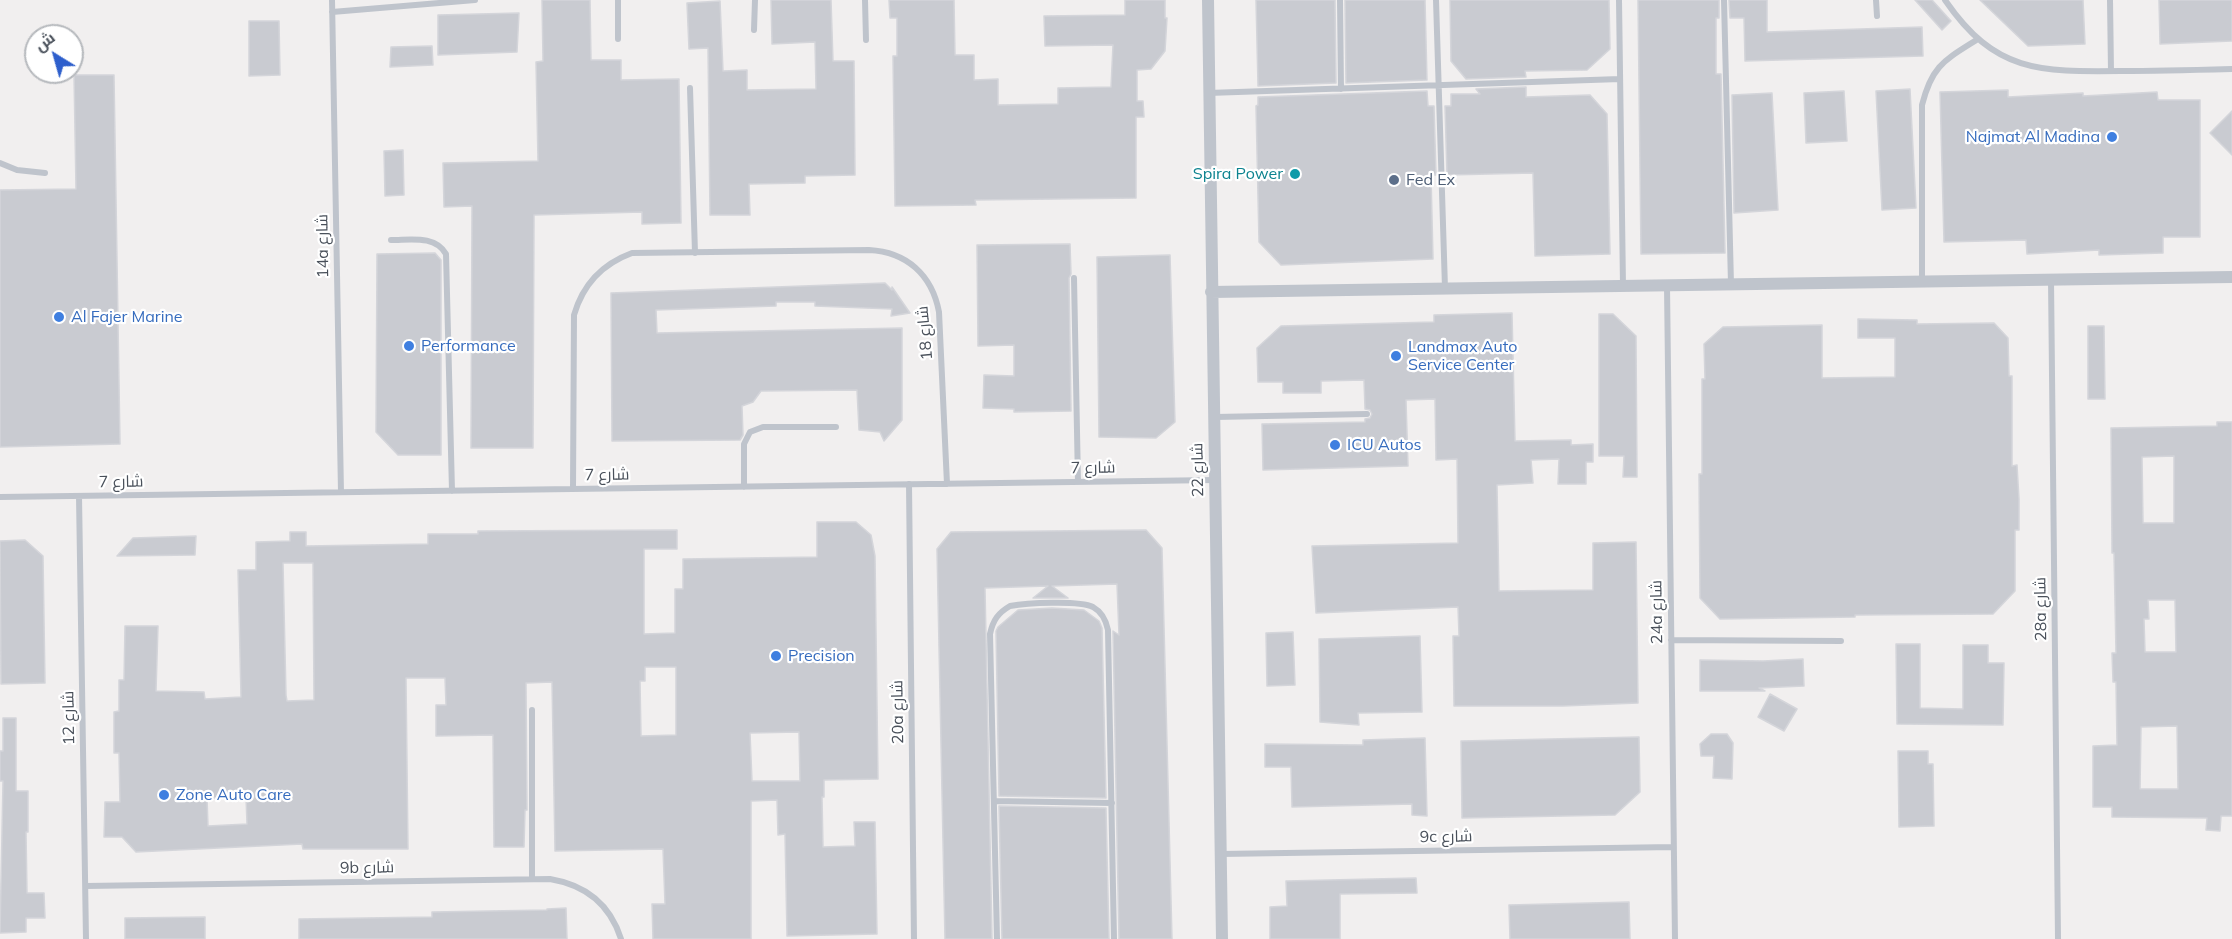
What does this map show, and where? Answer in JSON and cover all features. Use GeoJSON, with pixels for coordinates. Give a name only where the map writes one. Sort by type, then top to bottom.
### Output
{"type":"FeatureCollection","features":[{"type":"Feature","properties":{"kind":"street","name":"شارع 22"},"geometry":{"type":"LineString","coordinates":[[1208,0],[1222,939]]}},
{"type":"Feature","properties":{"kind":"street"},"geometry":{"type":"LineString","coordinates":[[1211,292],[2232,277]]}},
{"type":"Feature","properties":{"kind":"lane","name":"14a شارع"},"geometry":{"type":"LineString","coordinates":[[332,0],[341,492]]}},
{"type":"Feature","properties":{"kind":"lane"},"geometry":{"type":"LineString","coordinates":[[332,12],[475,0]]}},
{"type":"Feature","properties":{"kind":"lane"},"geometry":{"type":"LineString","coordinates":[[618,0],[618,39]]}},
{"type":"Feature","properties":{"kind":"lane"},"geometry":{"type":"LineString","coordinates":[[754,30],[755,0]]}},
{"type":"Feature","properties":{"kind":"lane"},"geometry":{"type":"LineString","coordinates":[[865,0],[866,40]]}},
{"type":"Feature","properties":{"kind":"lane"},"geometry":{"type":"LineString","coordinates":[[1340,0],[1341,88]]}},
{"type":"Feature","properties":{"kind":"lane"},"geometry":{"type":"LineString","coordinates":[[1436,0],[1445,288]]}},
{"type":"Feature","properties":{"kind":"lane"},"geometry":{"type":"LineString","coordinates":[[1619,0],[1623,286]]}},
{"type":"Feature","properties":{"kind":"lane"},"geometry":{"type":"LineString","coordinates":[[1724,0],[1731,284]]}},
{"type":"Feature","properties":{"kind":"lane"},"geometry":{"type":"LineString","coordinates":[[1876,0],[1877,16]]}},
{"type":"Feature","properties":{"kind":"lane"},"geometry":{"type":"LineString","coordinates":[[1945,0],[1960,21],[1978,39],[1995,52],[2031,67],[2062,72],[2232,69]]}},
{"type":"Feature","properties":{"kind":"lane"},"geometry":{"type":"LineString","coordinates":[[2110,0],[2111,71]]}},
{"type":"Feature","properties":{"kind":"lane"},"geometry":{"type":"LineString","coordinates":[[1922,281],[1922,105],[1927,85],[1938,66],[1978,39]]}},
{"type":"Feature","properties":{"kind":"lane"},"geometry":{"type":"LineString","coordinates":[[1208,93],[1620,80]]}},
{"type":"Feature","properties":{"kind":"lane"},"geometry":{"type":"LineString","coordinates":[[690,88],[695,252]]}},
{"type":"Feature","properties":{"kind":"lane"},"geometry":{"type":"LineString","coordinates":[[0,163],[17,170],[45,173]]}},
{"type":"Feature","properties":{"kind":"lane"},"geometry":{"type":"LineString","coordinates":[[391,240],[435,242],[446,254],[452,491]]}},
{"type":"Feature","properties":{"kind":"lane","name":"شارع 18"},"geometry":{"type":"LineString","coordinates":[[573,489],[573,328],[576,309],[583,291],[599,271],[632,253],[695,252],[875,250],[894,254],[917,267],[932,288],[939,312],[947,484]]}},
{"type":"Feature","properties":{"kind":"lane"},"geometry":{"type":"LineString","coordinates":[[1074,278],[1078,482]]}},
{"type":"Feature","properties":{"kind":"lane","name":"28a شارع"},"geometry":{"type":"LineString","coordinates":[[2051,280],[2058,939]]}},
{"type":"Feature","properties":{"kind":"lane","name":"24a شارع"},"geometry":{"type":"LineString","coordinates":[[1667,285],[1675,939]]}},
{"type":"Feature","properties":{"kind":"lane"},"geometry":{"type":"LineString","coordinates":[[1214,417],[1367,414]]}},
{"type":"Feature","properties":{"kind":"lane"},"geometry":{"type":"LineString","coordinates":[[744,487],[744,444],[750,432],[764,427],[836,427]]}},
{"type":"Feature","properties":{"kind":"lane","name":"شارع 7"},"geometry":{"type":"LineString","coordinates":[[0,497],[1215,480]]}},
{"type":"Feature","properties":{"kind":"lane","name":"20a شارع"},"geometry":{"type":"LineString","coordinates":[[909,484],[914,939]]}},
{"type":"Feature","properties":{"kind":"lane","name":"شارع 12"},"geometry":{"type":"LineString","coordinates":[[79,496],[87,939]]}},
{"type":"Feature","properties":{"kind":"lane"},"geometry":{"type":"LineString","coordinates":[[998,939],[990,634],[992,625],[996,617],[1010,606],[1077,603],[1086,604],[1101,613],[1108,630],[1114,939]]}},
{"type":"Feature","properties":{"kind":"lane"},"geometry":{"type":"LineString","coordinates":[[1671,640],[1841,641]]}},
{"type":"Feature","properties":{"kind":"lane"},"geometry":{"type":"LineString","coordinates":[[532,710],[532,879]]}},
{"type":"Feature","properties":{"kind":"lane"},"geometry":{"type":"LineString","coordinates":[[994,801],[1112,802]]}},
{"type":"Feature","properties":{"kind":"lane","name":"9c شارع"},"geometry":{"type":"LineString","coordinates":[[1220,854],[1673,847]]}},
{"type":"Feature","properties":{"kind":"lane","name":"9b شارع"},"geometry":{"type":"LineString","coordinates":[[86,886],[550,879],[564,881],[590,893],[609,913],[621,939]]}},
{"type":"Feature","properties":{"kind":"building"},"geometry":{"type":"Polygon","coordinates":[[[542,0],[590,0],[591,60],[621,60],[621,80],[679,79],[681,223],[642,224],[642,212],[534,215],[533,448],[471,448],[472,206],[444,207],[443,163],[538,161],[536,62],[543,61],[542,0]]]}},
{"type":"Feature","properties":{"kind":"building"},"geometry":{"type":"Polygon","coordinates":[[[771,0],[831,0],[833,61],[854,61],[855,175],[805,176],[805,183],[749,184],[750,215],[710,215],[708,48],[689,49],[687,3],[720,1],[723,71],[747,70],[747,90],[816,89],[815,42],[772,44],[771,0]]]}},
{"type":"Feature","properties":{"kind":"building"},"geometry":{"type":"Polygon","coordinates":[[[889,0],[954,0],[955,55],[974,55],[974,80],[998,79],[998,105],[1058,104],[1058,88],[1111,87],[1113,45],[1045,46],[1044,16],[1125,15],[1125,0],[1165,0],[1165,18],[1167,18],[1165,51],[1151,69],[1137,70],[1137,101],[1143,101],[1144,117],[1136,117],[1136,198],[975,200],[976,205],[895,206],[893,56],[897,56],[897,18],[890,18],[889,0]]]}},
{"type":"Feature","properties":{"kind":"building"},"geometry":{"type":"Polygon","coordinates":[[[1256,0],[1335,0],[1336,83],[1258,86],[1256,0]]]}},
{"type":"Feature","properties":{"kind":"building"},"geometry":{"type":"Polygon","coordinates":[[[1345,0],[1425,0],[1427,80],[1346,83],[1345,0]]]}},
{"type":"Feature","properties":{"kind":"building"},"geometry":{"type":"Polygon","coordinates":[[[1450,0],[1609,0],[1610,49],[1587,70],[1525,71],[1526,77],[1466,79],[1451,61],[1450,0]]]}},
{"type":"Feature","properties":{"kind":"building"},"geometry":{"type":"Polygon","coordinates":[[[1638,0],[1719,0],[1719,18],[1716,18],[1716,74],[1721,74],[1725,253],[1641,254],[1638,0]]]}},
{"type":"Feature","properties":{"kind":"building"},"geometry":{"type":"Polygon","coordinates":[[[1729,0],[1767,0],[1767,32],[1922,27],[1923,56],[1745,61],[1744,18],[1730,18],[1729,0]]]}},
{"type":"Feature","properties":{"kind":"building"},"geometry":{"type":"Polygon","coordinates":[[[1915,0],[1932,0],[1951,21],[1942,30],[1915,0]]]}},
{"type":"Feature","properties":{"kind":"building"},"geometry":{"type":"Polygon","coordinates":[[[1980,0],[2083,0],[2085,44],[2028,46],[1980,0]]]}},
{"type":"Feature","properties":{"kind":"building"},"geometry":{"type":"Polygon","coordinates":[[[2159,0],[2232,0],[2232,41],[2160,44],[2159,0]]]}},
{"type":"Feature","properties":{"kind":"building"},"geometry":{"type":"Polygon","coordinates":[[[519,13],[517,52],[438,55],[438,15],[519,13]]]}},
{"type":"Feature","properties":{"kind":"building"},"geometry":{"type":"Polygon","coordinates":[[[249,21],[279,21],[280,75],[249,76],[249,21]]]}},
{"type":"Feature","properties":{"kind":"building"},"geometry":{"type":"Polygon","coordinates":[[[432,46],[433,65],[390,67],[391,47],[432,46]]]}},
{"type":"Feature","properties":{"kind":"building","name":"Al Fajer Marine"},"geometry":{"type":"Polygon","coordinates":[[[84,75],[114,75],[120,444],[0,447],[0,190],[76,189],[74,84],[84,84],[84,75]]]}},
{"type":"Feature","properties":{"kind":"building"},"geometry":{"type":"Polygon","coordinates":[[[1526,87],[1526,97],[1590,95],[1607,114],[1610,254],[1535,256],[1533,173],[1447,175],[1445,106],[1451,106],[1451,94],[1480,94],[1476,89],[1526,87]]]}},
{"type":"Feature","properties":{"kind":"building"},"geometry":{"type":"Polygon","coordinates":[[[1910,89],[1916,208],[1882,210],[1876,91],[1910,89]]]}},
{"type":"Feature","properties":{"kind":"building"},"geometry":{"type":"Polygon","coordinates":[[[2008,90],[2008,97],[2157,92],[2158,100],[2200,100],[2200,237],[2163,237],[2163,253],[2099,255],[2099,250],[2027,254],[2026,240],[1944,242],[1940,92],[2008,90]]]}},
{"type":"Feature","properties":{"kind":"building"},"geometry":{"type":"Polygon","coordinates":[[[1427,91],[1428,106],[1434,106],[1436,175],[1431,175],[1433,259],[1281,265],[1259,242],[1256,106],[1258,97],[1427,91]]]}},
{"type":"Feature","properties":{"kind":"building"},"geometry":{"type":"Polygon","coordinates":[[[1844,91],[1847,141],[1806,143],[1804,93],[1844,91]]]}},
{"type":"Feature","properties":{"kind":"building"},"geometry":{"type":"Polygon","coordinates":[[[1772,93],[1778,210],[1734,213],[1732,95],[1772,93]]]}},
{"type":"Feature","properties":{"kind":"building"},"geometry":{"type":"Polygon","coordinates":[[[2232,111],[2232,155],[2210,133],[2232,111]]]}},
{"type":"Feature","properties":{"kind":"building"},"geometry":{"type":"Polygon","coordinates":[[[403,150],[404,195],[385,196],[384,151],[403,150]]]}},
{"type":"Feature","properties":{"kind":"building"},"geometry":{"type":"Polygon","coordinates":[[[1070,244],[1071,411],[1014,412],[1014,409],[983,408],[984,375],[1014,376],[1014,345],[978,346],[977,245],[1070,244]]]}},
{"type":"Feature","properties":{"kind":"building","name":"Performance"},"geometry":{"type":"Polygon","coordinates":[[[435,253],[441,260],[441,455],[398,455],[376,432],[377,254],[435,253]]]}},
{"type":"Feature","properties":{"kind":"building"},"geometry":{"type":"Polygon","coordinates":[[[1170,255],[1175,422],[1156,438],[1099,437],[1097,257],[1170,255]]]}},
{"type":"Feature","properties":{"kind":"building"},"geometry":{"type":"Polygon","coordinates":[[[885,283],[892,290],[892,287],[910,313],[891,316],[892,309],[815,306],[815,302],[776,302],[776,306],[656,310],[657,333],[902,328],[902,420],[884,441],[880,432],[859,430],[857,390],[761,391],[753,402],[742,406],[743,435],[740,440],[612,441],[611,293],[885,283]]]}},
{"type":"Feature","properties":{"kind":"building"},"geometry":{"type":"Polygon","coordinates":[[[1512,313],[1515,441],[1571,440],[1571,445],[1593,444],[1593,462],[1586,462],[1586,484],[1558,484],[1559,459],[1531,460],[1533,483],[1497,485],[1499,591],[1593,590],[1593,543],[1636,542],[1638,703],[1454,706],[1453,636],[1459,636],[1458,607],[1316,613],[1312,546],[1458,543],[1457,459],[1436,460],[1435,399],[1406,400],[1408,466],[1263,470],[1262,424],[1365,422],[1365,419],[1370,418],[1372,414],[1370,410],[1365,409],[1364,380],[1321,381],[1321,393],[1283,393],[1283,382],[1258,382],[1257,348],[1281,326],[1434,322],[1434,315],[1512,313]]]}},
{"type":"Feature","properties":{"kind":"building"},"geometry":{"type":"Polygon","coordinates":[[[1599,314],[1613,314],[1636,336],[1637,477],[1623,477],[1624,456],[1599,456],[1599,314]]]}},
{"type":"Feature","properties":{"kind":"building"},"geometry":{"type":"Polygon","coordinates":[[[1858,319],[1917,320],[1917,324],[1994,323],[2008,338],[2009,376],[2012,376],[2012,466],[2017,465],[2019,499],[2019,530],[2015,530],[2015,591],[1993,614],[1720,619],[1700,598],[1699,474],[1702,474],[1704,344],[1723,327],[1822,325],[1822,378],[1895,377],[1895,338],[1858,338],[1858,319]]]}},
{"type":"Feature","properties":{"kind":"building"},"geometry":{"type":"Polygon","coordinates":[[[2088,326],[2104,326],[2105,399],[2088,399],[2088,326]]]}},
{"type":"Feature","properties":{"kind":"building"},"geometry":{"type":"Polygon","coordinates":[[[2217,422],[2232,422],[2232,816],[2221,816],[2220,831],[2206,830],[2207,818],[2112,817],[2112,807],[2093,807],[2093,746],[2117,745],[2116,682],[2113,682],[2112,653],[2116,653],[2111,428],[2217,426],[2217,422]],[[2174,456],[2142,457],[2143,523],[2174,523],[2174,456]],[[2148,600],[2149,619],[2144,619],[2145,652],[2176,652],[2175,600],[2148,600]],[[2177,726],[2141,727],[2140,789],[2178,789],[2177,726]]]}},
{"type":"Feature","properties":{"kind":"building"},"geometry":{"type":"Polygon","coordinates":[[[817,522],[856,522],[871,535],[875,556],[878,779],[824,780],[824,797],[822,797],[823,847],[855,846],[854,822],[875,822],[877,934],[787,936],[785,834],[778,835],[777,800],[751,801],[751,939],[653,939],[652,904],[665,904],[663,849],[555,851],[552,682],[526,683],[527,810],[525,810],[524,847],[494,847],[493,735],[436,736],[436,705],[446,705],[445,678],[406,678],[408,849],[303,849],[302,844],[136,852],[122,837],[104,837],[105,802],[120,802],[119,753],[114,753],[114,712],[119,711],[119,680],[124,680],[125,626],[158,626],[156,691],[204,692],[205,699],[241,697],[238,570],[256,570],[256,542],[290,541],[290,532],[306,532],[306,546],[428,544],[428,534],[478,534],[478,531],[677,530],[677,549],[644,549],[644,634],[675,633],[675,589],[683,589],[683,559],[817,557],[817,522]],[[283,563],[287,701],[314,700],[313,563],[283,563]],[[645,667],[645,681],[640,681],[641,736],[676,735],[676,667],[645,667]],[[799,732],[750,733],[752,781],[800,781],[799,732]],[[246,797],[207,798],[208,826],[247,824],[246,797]]]}},
{"type":"Feature","properties":{"kind":"building"},"geometry":{"type":"Polygon","coordinates":[[[1146,530],[1162,548],[1172,939],[1119,939],[1113,631],[1119,635],[1117,584],[1052,586],[1068,598],[1033,598],[1048,586],[985,588],[992,939],[945,939],[937,549],[951,532],[1146,530]]]}},
{"type":"Feature","properties":{"kind":"building"},"geometry":{"type":"Polygon","coordinates":[[[196,536],[195,555],[117,556],[133,538],[196,536]]]}},
{"type":"Feature","properties":{"kind":"building"},"geometry":{"type":"Polygon","coordinates":[[[25,540],[43,556],[45,683],[1,684],[0,541],[25,540]]]}},
{"type":"Feature","properties":{"kind":"building"},"geometry":{"type":"Polygon","coordinates":[[[1052,608],[1084,610],[1099,621],[1102,628],[1106,798],[999,796],[996,631],[1018,610],[1052,608]]]}},
{"type":"Feature","properties":{"kind":"building"},"geometry":{"type":"Polygon","coordinates":[[[1293,632],[1295,685],[1267,686],[1266,633],[1293,632]]]}},
{"type":"Feature","properties":{"kind":"building"},"geometry":{"type":"Polygon","coordinates":[[[1420,636],[1422,712],[1358,713],[1359,725],[1320,722],[1319,639],[1420,636]]]}},
{"type":"Feature","properties":{"kind":"building"},"geometry":{"type":"Polygon","coordinates":[[[1896,644],[1920,644],[1920,708],[1963,709],[1963,645],[1988,645],[1988,663],[2004,663],[2003,725],[1897,724],[1896,644]]]}},
{"type":"Feature","properties":{"kind":"building"},"geometry":{"type":"Polygon","coordinates":[[[1803,659],[1804,686],[1759,688],[1765,691],[1700,691],[1700,660],[1803,659]]]}},
{"type":"Feature","properties":{"kind":"building"},"geometry":{"type":"Polygon","coordinates":[[[1770,694],[1797,709],[1784,731],[1758,717],[1770,694]]]}},
{"type":"Feature","properties":{"kind":"building"},"geometry":{"type":"Polygon","coordinates":[[[3,718],[16,718],[16,791],[28,791],[27,893],[44,893],[45,918],[26,918],[26,932],[0,933],[3,781],[0,781],[0,751],[3,751],[3,718]]]}},
{"type":"Feature","properties":{"kind":"building"},"geometry":{"type":"Polygon","coordinates":[[[1711,734],[1727,734],[1733,743],[1732,779],[1713,778],[1714,756],[1701,756],[1700,744],[1711,734]]]}},
{"type":"Feature","properties":{"kind":"building"},"geometry":{"type":"Polygon","coordinates":[[[1639,737],[1640,792],[1615,815],[1462,818],[1461,741],[1639,737]]]}},
{"type":"Feature","properties":{"kind":"building"},"geometry":{"type":"Polygon","coordinates":[[[1425,738],[1427,816],[1412,815],[1412,804],[1292,807],[1291,767],[1265,767],[1265,744],[1363,745],[1363,740],[1425,738]]]}},
{"type":"Feature","properties":{"kind":"building"},"geometry":{"type":"Polygon","coordinates":[[[1898,751],[1928,751],[1928,764],[1933,764],[1934,826],[1899,827],[1898,751]]]}},
{"type":"Feature","properties":{"kind":"building"},"geometry":{"type":"Polygon","coordinates":[[[999,806],[1106,808],[1109,939],[1002,939],[999,806]]]}},
{"type":"Feature","properties":{"kind":"building"},"geometry":{"type":"Polygon","coordinates":[[[1416,878],[1417,893],[1340,894],[1340,939],[1270,939],[1270,907],[1287,906],[1286,881],[1416,878]]]}},
{"type":"Feature","properties":{"kind":"building"},"geometry":{"type":"Polygon","coordinates":[[[1629,902],[1630,939],[1510,939],[1509,905],[1629,902]]]}},
{"type":"Feature","properties":{"kind":"building"},"geometry":{"type":"Polygon","coordinates":[[[566,908],[567,939],[299,939],[299,919],[432,917],[432,912],[566,908]]]}},
{"type":"Feature","properties":{"kind":"building"},"geometry":{"type":"Polygon","coordinates":[[[205,917],[205,939],[125,939],[125,918],[205,917]]]}},
{"type":"Feature","properties":{"kind":"place","name":"Najmat Al Madina"},"geometry":{"type":"Point","coordinates":[2112,137]}},
{"type":"Feature","properties":{"kind":"place","name":"Spira Power"},"geometry":{"type":"Point","coordinates":[1295,174]}},
{"type":"Feature","properties":{"kind":"place","name":"Fed Ex"},"geometry":{"type":"Point","coordinates":[1394,180]}},
{"type":"Feature","properties":{"kind":"place","name":"Al Fajer Marine"},"geometry":{"type":"Point","coordinates":[59,317]}},
{"type":"Feature","properties":{"kind":"place","name":"Performance"},"geometry":{"type":"Point","coordinates":[409,346]}},
{"type":"Feature","properties":{"kind":"place","name":"Landmax Auto Service Center"},"geometry":{"type":"Point","coordinates":[1396,356]}},
{"type":"Feature","properties":{"kind":"place","name":"ICU Autos"},"geometry":{"type":"Point","coordinates":[1335,445]}},
{"type":"Feature","properties":{"kind":"place","name":"Precision"},"geometry":{"type":"Point","coordinates":[776,656]}},
{"type":"Feature","properties":{"kind":"place","name":"Zone Auto Care"},"geometry":{"type":"Point","coordinates":[164,795]}}]}
